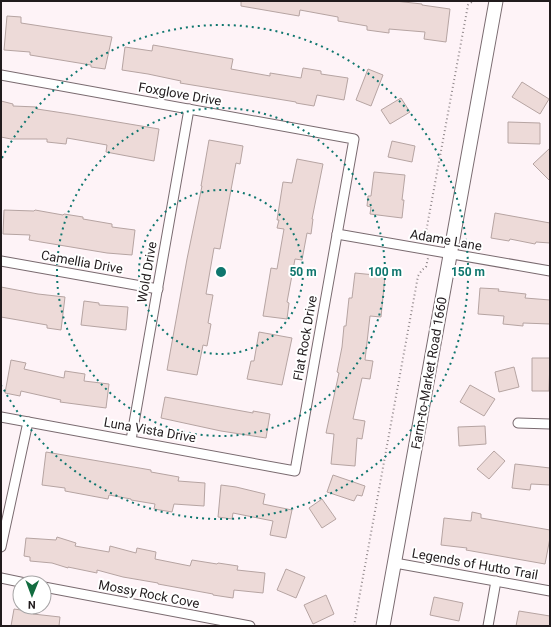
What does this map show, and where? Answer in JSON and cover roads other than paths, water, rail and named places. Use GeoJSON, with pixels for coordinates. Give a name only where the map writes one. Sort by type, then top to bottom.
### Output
{"type":"FeatureCollection","features":[{"type":"Feature","properties":{"kind":"main road","name":"Farm-to-Market Road 1660"},"geometry":{"type":"LineString","coordinates":[[383,626],[496,1]]}},
{"type":"Feature","properties":{"kind":"street","name":"Foxglove Drive"},"geometry":{"type":"LineString","coordinates":[[1,75],[354,139]]}},
{"type":"Feature","properties":{"kind":"street","name":"Wold Drive"},"geometry":{"type":"LineString","coordinates":[[131,440],[189,109]]}},
{"type":"Feature","properties":{"kind":"street","name":"Flat Rock Drive"},"geometry":{"type":"LineString","coordinates":[[295,471],[354,139]]}},
{"type":"Feature","properties":{"kind":"street","name":"Adame Lane"},"geometry":{"type":"LineString","coordinates":[[337,234],[550,271]]}},
{"type":"Feature","properties":{"kind":"street","name":"Camellia Drive"},"geometry":{"type":"LineString","coordinates":[[1,261],[158,289]]}},
{"type":"Feature","properties":{"kind":"street","name":"Luna Vista Drive"},"geometry":{"type":"LineString","coordinates":[[1,417],[295,471]]}},
{"type":"Feature","properties":{"kind":"street"},"geometry":{"type":"LineString","coordinates":[[1,547],[28,422]]}},
{"type":"Feature","properties":{"kind":"street"},"geometry":{"type":"LineString","coordinates":[[518,423],[550,424]]}},
{"type":"Feature","properties":{"kind":"street","name":"Legends of Hutto Trail"},"geometry":{"type":"LineString","coordinates":[[395,563],[550,591]]}},
{"type":"Feature","properties":{"kind":"street"},"geometry":{"type":"LineString","coordinates":[[1,578],[12,580]]}},
{"type":"Feature","properties":{"kind":"street"},"geometry":{"type":"LineString","coordinates":[[488,626],[496,581]]}},
{"type":"Feature","properties":{"kind":"street","name":"Mossy Rock Cove"},"geometry":{"type":"LineString","coordinates":[[52,589],[250,626]]}}]}
